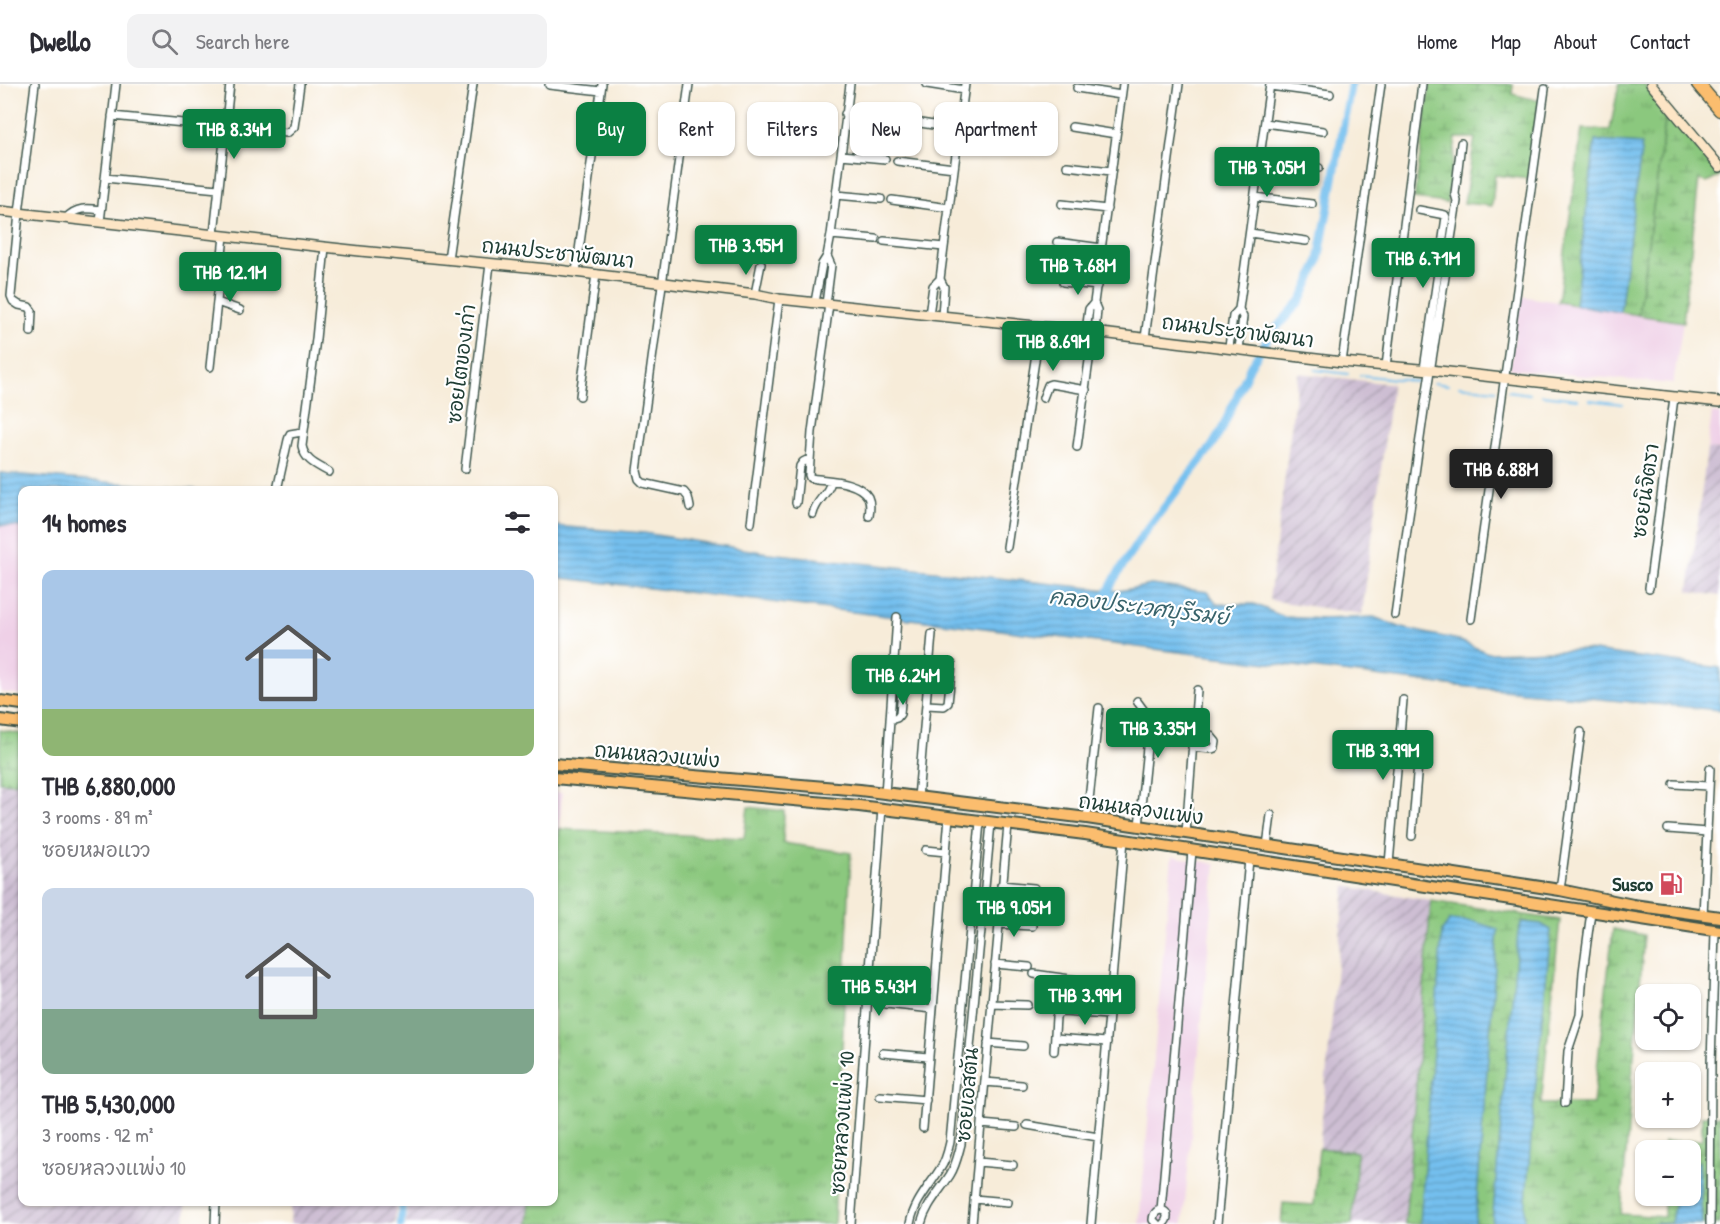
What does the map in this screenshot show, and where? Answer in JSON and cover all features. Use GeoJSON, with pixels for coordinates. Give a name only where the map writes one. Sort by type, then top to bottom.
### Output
{"type":"FeatureCollection","features":[{"type":"Feature","properties":{"kind":"highway"},"geometry":{"type":"LineString","coordinates":[[1698,84],[1720,110]]}},
{"type":"Feature","properties":{"kind":"main road"},"geometry":{"type":"LineString","coordinates":[[0,701],[18,703]]}},
{"type":"Feature","properties":{"kind":"main road"},"geometry":{"type":"LineString","coordinates":[[0,708],[18,710]]}},
{"type":"Feature","properties":{"kind":"main road"},"geometry":{"type":"LineString","coordinates":[[0,720],[18,722]]}},
{"type":"Feature","properties":{"kind":"main road","name":"ถนนหลวงแพ่ง"},"geometry":{"type":"LineString","coordinates":[[558,764],[860,790],[1087,818],[1560,890],[1633,905],[1720,917]]}},
{"type":"Feature","properties":{"kind":"main road","name":"ถนนหลวงแพ่ง"},"geometry":{"type":"LineString","coordinates":[[558,778],[882,808],[1085,834],[1717,931]]}},
{"type":"Feature","properties":{"kind":"main road"},"geometry":{"type":"LineString","coordinates":[[859,806],[860,790]]}},
{"type":"Feature","properties":{"kind":"main road"},"geometry":{"type":"LineString","coordinates":[[1085,834],[1087,818]]}},
{"type":"Feature","properties":{"kind":"street"},"geometry":{"type":"LineString","coordinates":[[31,332],[32,311],[29,307],[13,301],[11,296],[35,84]]}},
{"type":"Feature","properties":{"kind":"street"},"geometry":{"type":"LineString","coordinates":[[100,222],[116,84]]}},
{"type":"Feature","properties":{"kind":"street"},"geometry":{"type":"LineString","coordinates":[[214,234],[230,84]]}},
{"type":"Feature","properties":{"kind":"street"},"geometry":{"type":"LineString","coordinates":[[112,116],[280,133],[290,131],[294,127],[300,84]]}},
{"type":"Feature","properties":{"kind":"street"},"geometry":{"type":"LineString","coordinates":[[448,259],[473,84]]}},
{"type":"Feature","properties":{"kind":"street"},"geometry":{"type":"LineString","coordinates":[[689,84],[637,471],[642,483],[684,492],[688,497],[690,507]]}},
{"type":"Feature","properties":{"kind":"street"},"geometry":{"type":"LineString","coordinates":[[815,302],[822,264],[827,256],[831,235],[850,84]]}},
{"type":"Feature","properties":{"kind":"street"},"geometry":{"type":"LineString","coordinates":[[927,84],[965,87],[963,102]]}},
{"type":"Feature","properties":{"kind":"street"},"geometry":{"type":"LineString","coordinates":[[1077,447],[1086,390],[1091,331],[1097,310],[1094,303],[1123,84]]}},
{"type":"Feature","properties":{"kind":"street"},"geometry":{"type":"LineString","coordinates":[[1144,338],[1179,84]]}},
{"type":"Feature","properties":{"kind":"street"},"geometry":{"type":"LineString","coordinates":[[1342,362],[1381,84]]}},
{"type":"Feature","properties":{"kind":"street"},"geometry":{"type":"LineString","coordinates":[[1386,366],[1422,84]]}},
{"type":"Feature","properties":{"kind":"street"},"geometry":{"type":"LineString","coordinates":[[1651,84],[1720,167]]}},
{"type":"Feature","properties":{"kind":"street"},"geometry":{"type":"LineString","coordinates":[[549,85],[601,88],[576,272]]}},
{"type":"Feature","properties":{"kind":"street"},"geometry":{"type":"LineString","coordinates":[[1229,347],[1233,316],[1239,309],[1270,85],[1330,94]]}},
{"type":"Feature","properties":{"kind":"street"},"geometry":{"type":"LineString","coordinates":[[1077,88],[1121,95]]}},
{"type":"Feature","properties":{"kind":"street"},"geometry":{"type":"LineString","coordinates":[[1471,619],[1545,89]]}},
{"type":"Feature","properties":{"kind":"street"},"geometry":{"type":"LineString","coordinates":[[846,114],[850,114]]}},
{"type":"Feature","properties":{"kind":"street"},"geometry":{"type":"LineString","coordinates":[[1264,123],[1323,131]]}},
{"type":"Feature","properties":{"kind":"street"},"geometry":{"type":"LineString","coordinates":[[1072,127],[1116,134]]}},
{"type":"Feature","properties":{"kind":"street"},"geometry":{"type":"LineString","coordinates":[[1427,370],[1457,201],[1455,194],[1461,143]]}},
{"type":"Feature","properties":{"kind":"street"},"geometry":{"type":"LineString","coordinates":[[842,155],[885,159]]}},
{"type":"Feature","properties":{"kind":"street"},"geometry":{"type":"LineString","coordinates":[[942,316],[944,287],[940,279],[956,156]]}},
{"type":"Feature","properties":{"kind":"street"},"geometry":{"type":"LineString","coordinates":[[1260,159],[1319,168]]}},
{"type":"Feature","properties":{"kind":"street"},"geometry":{"type":"LineString","coordinates":[[897,161],[954,168]]}},
{"type":"Feature","properties":{"kind":"street"},"geometry":{"type":"LineString","coordinates":[[1067,166],[1112,171]]}},
{"type":"Feature","properties":{"kind":"street"},"geometry":{"type":"LineString","coordinates":[[105,178],[218,189]]}},
{"type":"Feature","properties":{"kind":"street"},"geometry":{"type":"LineString","coordinates":[[836,195],[881,199]]}},
{"type":"Feature","properties":{"kind":"street"},"geometry":{"type":"LineString","coordinates":[[1254,197],[1312,204]]}},
{"type":"Feature","properties":{"kind":"street"},"geometry":{"type":"LineString","coordinates":[[892,200],[949,208]]}},
{"type":"Feature","properties":{"kind":"street"},"geometry":{"type":"LineString","coordinates":[[1062,204],[1107,209]]}},
{"type":"Feature","properties":{"kind":"street"},"geometry":{"type":"LineString","coordinates":[[66,218],[81,208],[101,210]]}},
{"type":"Feature","properties":{"kind":"street"},"geometry":{"type":"LineString","coordinates":[[1395,615],[1446,217],[1419,210]]}},
{"type":"Feature","properties":{"kind":"street","name":"ถนนประชาพัฒนา"},"geometry":{"type":"LineString","coordinates":[[0,211],[596,274],[779,299],[1091,331],[1342,362],[1720,402]]}},
{"type":"Feature","properties":{"kind":"street"},"geometry":{"type":"LineString","coordinates":[[1250,233],[1306,241]]}},
{"type":"Feature","properties":{"kind":"street"},"geometry":{"type":"LineString","coordinates":[[831,235],[876,239]]}},
{"type":"Feature","properties":{"kind":"street"},"geometry":{"type":"LineString","coordinates":[[210,367],[224,236]]}},
{"type":"Feature","properties":{"kind":"street"},"geometry":{"type":"LineString","coordinates":[[884,241],[944,247]]}},
{"type":"Feature","properties":{"kind":"street"},"geometry":{"type":"LineString","coordinates":[[1057,242],[1102,248]]}},
{"type":"Feature","properties":{"kind":"street"},"geometry":{"type":"LineString","coordinates":[[326,247],[302,446],[304,455],[312,463],[329,472]]}},
{"type":"Feature","properties":{"kind":"street"},"geometry":{"type":"LineString","coordinates":[[827,256],[831,265],[828,304],[809,475],[810,478],[856,487],[868,496],[869,516]]}},
{"type":"Feature","properties":{"kind":"street","name":"ซอยโตของเก่า"},"geometry":{"type":"LineString","coordinates":[[465,469],[490,264]]}},
{"type":"Feature","properties":{"kind":"street"},"geometry":{"type":"LineString","coordinates":[[755,294],[761,264]]}},
{"type":"Feature","properties":{"kind":"street"},"geometry":{"type":"LineString","coordinates":[[580,396],[596,274]]}},
{"type":"Feature","properties":{"kind":"street"},"geometry":{"type":"LineString","coordinates":[[929,315],[933,286],[940,279]]}},
{"type":"Feature","properties":{"kind":"street"},"geometry":{"type":"LineString","coordinates":[[1063,282],[1097,286]]}},
{"type":"Feature","properties":{"kind":"street"},"geometry":{"type":"LineString","coordinates":[[751,523],[779,299]]}},
{"type":"Feature","properties":{"kind":"street"},"geometry":{"type":"LineString","coordinates":[[218,302],[240,310]]}},
{"type":"Feature","properties":{"kind":"street"},"geometry":{"type":"LineString","coordinates":[[1239,309],[1243,317],[1239,348]]}},
{"type":"Feature","properties":{"kind":"street"},"geometry":{"type":"LineString","coordinates":[[1006,547],[1040,327]]}},
{"type":"Feature","properties":{"kind":"street"},"geometry":{"type":"LineString","coordinates":[[1043,398],[1046,388],[1051,384],[1086,390]]}},
{"type":"Feature","properties":{"kind":"street","name":"ซอยนิจิตรา"},"geometry":{"type":"LineString","coordinates":[[1649,588],[1674,398]]}},
{"type":"Feature","properties":{"kind":"street"},"geometry":{"type":"LineString","coordinates":[[278,486],[290,434],[302,432]]}},
{"type":"Feature","properties":{"kind":"street"},"geometry":{"type":"LineString","coordinates":[[796,503],[800,466],[810,459]]}},
{"type":"Feature","properties":{"kind":"street"},"geometry":{"type":"LineString","coordinates":[[813,514],[815,507],[827,493],[831,482]]}},
{"type":"Feature","properties":{"kind":"street"},"geometry":{"type":"LineString","coordinates":[[885,794],[897,617]]}},
{"type":"Feature","properties":{"kind":"street"},"geometry":{"type":"LineString","coordinates":[[918,798],[932,634]]}},
{"type":"Feature","properties":{"kind":"street"},"geometry":{"type":"LineString","coordinates":[[927,705],[944,706],[948,703],[952,664]]}},
{"type":"Feature","properties":{"kind":"street"},"geometry":{"type":"LineString","coordinates":[[890,720],[897,718],[900,714],[903,679]]}},
{"type":"Feature","properties":{"kind":"street"},"geometry":{"type":"LineString","coordinates":[[1186,833],[1197,690]]}},
{"type":"Feature","properties":{"kind":"street"},"geometry":{"type":"LineString","coordinates":[[1389,864],[1403,700]]}},
{"type":"Feature","properties":{"kind":"street"},"geometry":{"type":"LineString","coordinates":[[1137,701],[1145,712],[1149,728],[1139,826]]}},
{"type":"Feature","properties":{"kind":"street"},"geometry":{"type":"LineString","coordinates":[[1087,818],[1100,708]]}},
{"type":"Feature","properties":{"kind":"street"},"geometry":{"type":"LineString","coordinates":[[1560,890],[1581,732]]}},
{"type":"Feature","properties":{"kind":"street"},"geometry":{"type":"LineString","coordinates":[[1192,747],[1212,749],[1215,748],[1216,742],[1211,736],[1193,735]]}},
{"type":"Feature","properties":{"kind":"street"},"geometry":{"type":"LineString","coordinates":[[1399,741],[1418,746],[1419,751],[1412,836]]}},
{"type":"Feature","properties":{"kind":"street"},"geometry":{"type":"LineString","coordinates":[[1703,915],[1710,769]]}},
{"type":"Feature","properties":{"kind":"street"},"geometry":{"type":"LineString","coordinates":[[1674,784],[1708,786]]}},
{"type":"Feature","properties":{"kind":"street","name":"ซอยหลวงแพ่ง 10"},"geometry":{"type":"LineString","coordinates":[[851,1224],[882,808]]}},
{"type":"Feature","properties":{"kind":"street"},"geometry":{"type":"LineString","coordinates":[[1268,846],[1271,815]]}},
{"type":"Feature","properties":{"kind":"street"},"geometry":{"type":"LineString","coordinates":[[923,1128],[949,817]]}},
{"type":"Feature","properties":{"kind":"street"},"geometry":{"type":"LineString","coordinates":[[910,1224],[923,1193],[942,1168],[950,1142],[975,876],[986,822]]}},
{"type":"Feature","properties":{"kind":"street"},"geometry":{"type":"LineString","coordinates":[[921,1224],[932,1200],[951,1174],[961,1144],[986,877],[986,822]]}},
{"type":"Feature","properties":{"kind":"street","name":"ซอยเอสตัน"},"geometry":{"type":"LineString","coordinates":[[972,1224],[1008,825]]}},
{"type":"Feature","properties":{"kind":"street"},"geometry":{"type":"LineString","coordinates":[[1668,829],[1707,832]]}},
{"type":"Feature","properties":{"kind":"street"},"geometry":{"type":"LineString","coordinates":[[1091,1224],[1124,840]]}},
{"type":"Feature","properties":{"kind":"street"},"geometry":{"type":"LineString","coordinates":[[926,850],[946,852]]}},
{"type":"Feature","properties":{"kind":"street"},"geometry":{"type":"LineString","coordinates":[[1161,1210],[1192,851]]}},
{"type":"Feature","properties":{"kind":"street"},"geometry":{"type":"LineString","coordinates":[[1217,1224],[1248,860]]}},
{"type":"Feature","properties":{"kind":"street"},"geometry":{"type":"LineString","coordinates":[[975,876],[986,877]]}},
{"type":"Feature","properties":{"kind":"street"},"geometry":{"type":"LineString","coordinates":[[1001,885],[1034,888]]}},
{"type":"Feature","properties":{"kind":"street"},"geometry":{"type":"LineString","coordinates":[[1565,1103],[1568,1051],[1580,1015],[1591,912]]}},
{"type":"Feature","properties":{"kind":"street"},"geometry":{"type":"LineString","coordinates":[[998,924],[1032,926]]}},
{"type":"Feature","properties":{"kind":"street"},"geometry":{"type":"LineString","coordinates":[[1710,1224],[1711,1064],[1717,931]]}},
{"type":"Feature","properties":{"kind":"street"},"geometry":{"type":"LineString","coordinates":[[995,964],[1029,967]]}},
{"type":"Feature","properties":{"kind":"street"},"geometry":{"type":"LineString","coordinates":[[1034,974],[1112,986]]}},
{"type":"Feature","properties":{"kind":"street"},"geometry":{"type":"LineString","coordinates":[[992,1004],[1027,1005]]}},
{"type":"Feature","properties":{"kind":"street"},"geometry":{"type":"LineString","coordinates":[[886,1005],[933,1009]]}},
{"type":"Feature","properties":{"kind":"street"},"geometry":{"type":"LineString","coordinates":[[1054,1052],[1056,1017],[1059,1013],[1109,1015]]}},
{"type":"Feature","properties":{"kind":"street"},"geometry":{"type":"LineString","coordinates":[[1055,1038],[1107,1042]]}},
{"type":"Feature","properties":{"kind":"street"},"geometry":{"type":"LineString","coordinates":[[988,1043],[1023,1046]]}},
{"type":"Feature","properties":{"kind":"street"},"geometry":{"type":"LineString","coordinates":[[883,1053],[928,1058]]}},
{"type":"Feature","properties":{"kind":"street"},"geometry":{"type":"LineString","coordinates":[[985,1082],[1022,1085]]}},
{"type":"Feature","properties":{"kind":"street"},"geometry":{"type":"LineString","coordinates":[[880,1096],[926,1100]]}},
{"type":"Feature","properties":{"kind":"street"},"geometry":{"type":"LineString","coordinates":[[981,1124],[1016,1126]]}},
{"type":"Feature","properties":{"kind":"street"},"geometry":{"type":"LineString","coordinates":[[1027,1125],[1098,1137]]}},
{"type":"Feature","properties":{"kind":"street"},"geometry":{"type":"LineString","coordinates":[[978,1162],[1013,1165]]}},
{"type":"Feature","properties":{"kind":"street"},"geometry":{"type":"LineString","coordinates":[[974,1199],[1008,1202]]}},
{"type":"Feature","properties":{"kind":"street"},"geometry":{"type":"LineString","coordinates":[[215,1224],[216,1206]]}},
{"type":"Feature","properties":{"kind":"street"},"geometry":{"type":"LineString","coordinates":[[1157,1224],[1153,1220],[1153,1215],[1156,1211],[1161,1210]]}},
{"type":"Feature","properties":{"kind":"street"},"geometry":{"type":"LineString","coordinates":[[1161,1210],[1167,1216],[1167,1221],[1163,1224]]}},
{"type":"Feature","properties":{"kind":"shaded area"},"geometry":{"type":"Polygon","coordinates":[[[1520,296],[1683,322],[1673,384],[1510,369],[1520,296]]]}},
{"type":"Feature","properties":{"kind":"shaded area"},"geometry":{"type":"Polygon","coordinates":[[[1298,373],[1392,384],[1362,614],[1269,600],[1298,373]]]}},
{"type":"Feature","properties":{"kind":"shaded area"},"geometry":{"type":"Polygon","coordinates":[[[1712,413],[1720,414],[1720,450],[1707,449],[1712,413]]]}},
{"type":"Feature","properties":{"kind":"shaded area"},"geometry":{"type":"Polygon","coordinates":[[[1707,449],[1720,450],[1720,596],[1689,591],[1707,449]]]}},
{"type":"Feature","properties":{"kind":"shaded area"},"geometry":{"type":"Polygon","coordinates":[[[0,525],[18,527],[18,694],[0,692],[0,525]]]}},
{"type":"Feature","properties":{"kind":"shaded area"},"geometry":{"type":"Polygon","coordinates":[[[18,767],[18,1206],[186,1206],[185,1224],[0,1224],[0,782],[16,783],[18,767]]]}},
{"type":"Feature","properties":{"kind":"shaded area"},"geometry":{"type":"Polygon","coordinates":[[[558,792],[562,793],[558,846],[558,792]]]}},
{"type":"Feature","properties":{"kind":"shaded area"},"geometry":{"type":"Polygon","coordinates":[[[1172,856],[1216,864],[1183,1224],[1139,1224],[1172,856]]]}},
{"type":"Feature","properties":{"kind":"shaded area"},"geometry":{"type":"Polygon","coordinates":[[[1345,886],[1431,901],[1405,1224],[1352,1224],[1357,1152],[1319,1148],[1345,886]]]}},
{"type":"Feature","properties":{"kind":"shaded area"},"geometry":{"type":"Polygon","coordinates":[[[291,1206],[396,1206],[395,1224],[290,1224],[291,1206]]]}},
{"type":"Feature","properties":{"kind":"shaded area"},"geometry":{"type":"Polygon","coordinates":[[[407,1206],[530,1206],[528,1224],[406,1224],[407,1206]]]}},
{"type":"Feature","properties":{"kind":"green space"},"geometry":{"type":"Polygon","coordinates":[[[1430,84],[1513,84],[1512,94],[1540,101],[1529,179],[1495,175],[1492,206],[1464,203],[1475,138],[1456,138],[1447,203],[1414,199],[1430,84]]]}},
{"type":"Feature","properties":{"kind":"green space"},"geometry":{"type":"Polygon","coordinates":[[[1619,84],[1644,84],[1667,114],[1638,315],[1620,312],[1641,144],[1595,141],[1575,305],[1558,302],[1582,129],[1610,130],[1619,84]]]}},
{"type":"Feature","properties":{"kind":"green space"},"geometry":{"type":"Polygon","coordinates":[[[1667,114],[1720,175],[1707,183],[1699,179],[1683,322],[1638,315],[1667,114]]]}},
{"type":"Feature","properties":{"kind":"green space"},"geometry":{"type":"Polygon","coordinates":[[[0,730],[18,733],[18,767],[16,783],[0,782],[0,730]]]}},
{"type":"Feature","properties":{"kind":"green space"},"geometry":{"type":"Polygon","coordinates":[[[748,807],[784,811],[783,843],[851,853],[834,1224],[528,1224],[530,1206],[558,1206],[559,829],[744,838],[748,807]]]}},
{"type":"Feature","properties":{"kind":"green space"},"geometry":{"type":"Polygon","coordinates":[[[1431,901],[1560,920],[1541,1104],[1593,1104],[1613,929],[1644,935],[1640,984],[1635,984],[1635,1044],[1621,1214],[1664,1217],[1664,1206],[1701,1206],[1702,1116],[1720,1116],[1720,1224],[1405,1224],[1431,901]]]}},
{"type":"Feature","properties":{"kind":"green space"},"geometry":{"type":"Polygon","coordinates":[[[1319,1148],[1357,1152],[1352,1224],[1281,1224],[1283,1203],[1314,1205],[1319,1148]]]}},
{"type":"Feature","properties":{"kind":"water"},"geometry":{"type":"Polygon","coordinates":[[[1595,141],[1642,144],[1620,312],[1575,305],[1595,141]]]}},
{"type":"Feature","properties":{"kind":"water"},"geometry":{"type":"Polygon","coordinates":[[[0,473],[153,486],[18,486],[18,527],[0,525],[0,473]]]}},
{"type":"Feature","properties":{"kind":"water","name":"คลองประเวศบุรีรมย์"},"geometry":{"type":"Polygon","coordinates":[[[558,526],[644,533],[768,553],[1118,591],[1151,585],[1208,592],[1217,604],[1254,604],[1284,617],[1324,619],[1374,617],[1402,628],[1458,640],[1488,653],[1586,650],[1720,668],[1720,710],[1448,685],[558,577],[558,526]]]}},
{"type":"Feature","properties":{"kind":"water"},"geometry":{"type":"Polygon","coordinates":[[[1450,920],[1475,922],[1498,929],[1475,1224],[1420,1224],[1442,931],[1450,920]]]}},
{"type":"Feature","properties":{"kind":"water"},"geometry":{"type":"Polygon","coordinates":[[[1522,922],[1541,924],[1551,930],[1524,1224],[1492,1224],[1518,933],[1522,922]]]}},
{"type":"Feature","properties":{"kind":"water"},"geometry":{"type":"Polygon","coordinates":[[[1701,1203],[1702,1224],[1653,1224],[1671,1223],[1674,1206],[1701,1206],[1701,1203]]]}},
{"type":"Feature","properties":{"kind":"waterway","name":"คลองประเวศบุรีรมย์"},"geometry":{"type":"LineString","coordinates":[[1105,597],[1141,537],[1212,446],[1251,365],[1270,335],[1302,299],[1318,263],[1351,84]]}},
{"type":"Feature","properties":{"kind":"waterway"},"geometry":{"type":"LineString","coordinates":[[1315,370],[1348,374]]}},
{"type":"Feature","properties":{"kind":"waterway"},"geometry":{"type":"LineString","coordinates":[[1360,375],[1422,382]]}},
{"type":"Feature","properties":{"kind":"waterway"},"geometry":{"type":"LineString","coordinates":[[1434,383],[1448,385]]}},
{"type":"Feature","properties":{"kind":"waterway"},"geometry":{"type":"LineString","coordinates":[[1459,386],[1496,390]]}},
{"type":"Feature","properties":{"kind":"waterway"},"geometry":{"type":"LineString","coordinates":[[1508,391],[1530,394]]}},
{"type":"Feature","properties":{"kind":"waterway"},"geometry":{"type":"LineString","coordinates":[[1542,395],[1578,399]]}},
{"type":"Feature","properties":{"kind":"waterway"},"geometry":{"type":"LineString","coordinates":[[1590,400],[1623,404]]}},
{"type":"Feature","properties":{"kind":"waterway"},"geometry":{"type":"LineString","coordinates":[[401,1224],[402,1206]]}},
{"type":"Feature","properties":{"kind":"place","name":"Susco"},"geometry":{"type":"Point","coordinates":[1671,884]}}]}
